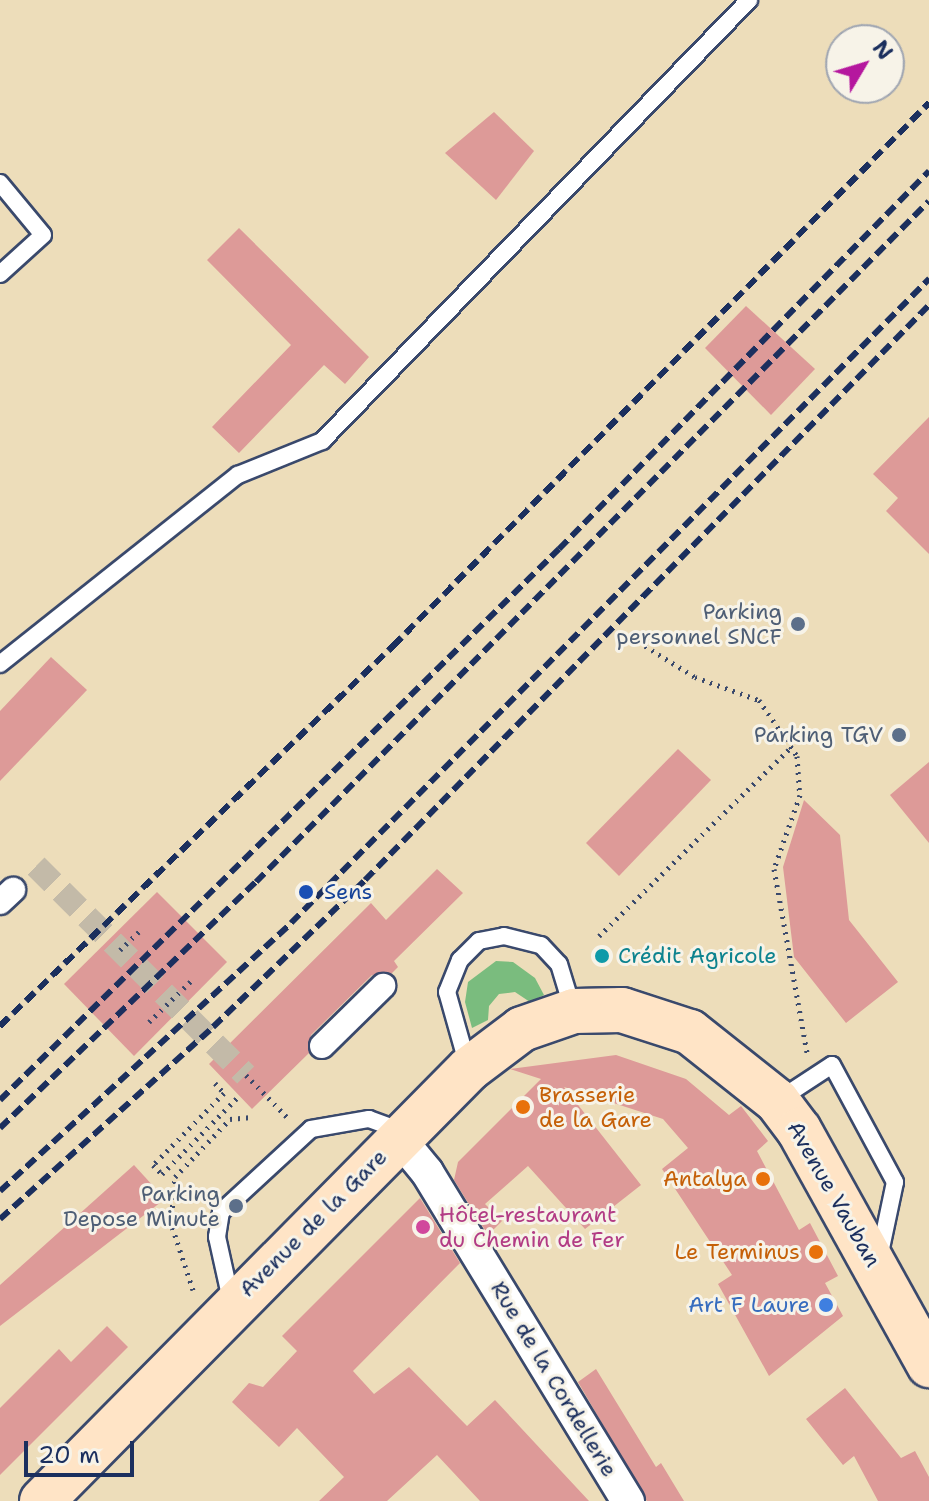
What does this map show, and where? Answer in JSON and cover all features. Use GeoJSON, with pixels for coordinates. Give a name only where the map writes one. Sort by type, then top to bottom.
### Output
{"type":"FeatureCollection","features":[{"type":"Feature","properties":{"kind":"main road","name":"Avenue de la Gare"},"geometry":{"type":"LineString","coordinates":[[42,1501],[231,1305],[469,1069],[522,1029],[574,1011],[622,1010]]}},
{"type":"Feature","properties":{"kind":"main road","name":"Avenue Vauban"},"geometry":{"type":"LineString","coordinates":[[622,1010],[690,1032],[777,1101],[877,1267],[929,1365]]}},
{"type":"Feature","properties":{"kind":"street"},"geometry":{"type":"LineString","coordinates":[[322,1046],[383,986]]}},
{"type":"Feature","properties":{"kind":"street","name":"Rue de la Cordellerie"},"geometry":{"type":"LineString","coordinates":[[402,1135],[628,1501]]}},
{"type":"Feature","properties":{"kind":"lane"},"geometry":{"type":"LineString","coordinates":[[0,664],[238,475],[322,441],[749,0]]}},
{"type":"Feature","properties":{"kind":"lane"},"geometry":{"type":"LineString","coordinates":[[0,183],[43,235],[0,274]]}},
{"type":"Feature","properties":{"kind":"lane"},"geometry":{"type":"LineString","coordinates":[[469,1069],[447,992],[460,960],[479,941],[504,936],[541,945],[559,964],[574,1011]]}},
{"type":"Feature","properties":{"kind":"lane"},"geometry":{"type":"LineString","coordinates":[[777,1101],[832,1065],[895,1182],[877,1267]]}},
{"type":"Feature","properties":{"kind":"lane"},"geometry":{"type":"LineString","coordinates":[[231,1305],[217,1237],[221,1212],[311,1129],[369,1119],[402,1135]]}},
{"type":"Feature","properties":{"kind":"path"},"geometry":{"type":"LineString","coordinates":[[645,646],[695,677],[759,700],[797,756],[800,795],[774,869],[809,1066]]}},
{"type":"Feature","properties":{"kind":"path"},"geometry":{"type":"LineString","coordinates":[[599,936],[791,747]]}},
{"type":"Feature","properties":{"kind":"path"},"geometry":{"type":"LineString","coordinates":[[120,950],[140,931]]}},
{"type":"Feature","properties":{"kind":"path"},"geometry":{"type":"LineString","coordinates":[[149,1022],[191,981]]}},
{"type":"Feature","properties":{"kind":"path"},"geometry":{"type":"LineString","coordinates":[[246,1075],[267,1097]]}},
{"type":"Feature","properties":{"kind":"path"},"geometry":{"type":"LineString","coordinates":[[215,1083],[224,1093],[153,1165],[162,1174],[240,1095]]}},
{"type":"Feature","properties":{"kind":"green space"},"geometry":{"type":"Polygon","coordinates":[[[496,961],[513,962],[535,978],[544,995],[530,1002],[515,992],[499,994],[489,1006],[488,1020],[472,1028],[465,1002],[468,982],[496,961]]]}},
{"type":"Feature","properties":{"kind":"building"},"geometry":{"type":"Polygon","coordinates":[[[494,112],[534,151],[496,200],[445,153],[494,112]]]}},
{"type":"Feature","properties":{"kind":"building"},"geometry":{"type":"Polygon","coordinates":[[[239,228],[369,357],[345,384],[324,365],[239,453],[212,427],[291,345],[207,260],[239,228]]]}},
{"type":"Feature","properties":{"kind":"building"},"geometry":{"type":"Polygon","coordinates":[[[746,306],[815,369],[771,415],[705,348],[746,306]]]}},
{"type":"Feature","properties":{"kind":"building"},"geometry":{"type":"Polygon","coordinates":[[[929,417],[929,554],[886,511],[898,498],[873,474],[929,417]]]}},
{"type":"Feature","properties":{"kind":"building"},"geometry":{"type":"Polygon","coordinates":[[[51,657],[87,690],[0,781],[0,711],[51,657]]]}},
{"type":"Feature","properties":{"kind":"building"},"geometry":{"type":"Polygon","coordinates":[[[678,749],[711,780],[619,876],[586,843],[678,749]]]}},
{"type":"Feature","properties":{"kind":"building"},"geometry":{"type":"Polygon","coordinates":[[[929,762],[929,843],[890,795],[929,762]]]}},
{"type":"Feature","properties":{"kind":"building"},"geometry":{"type":"Polygon","coordinates":[[[804,800],[840,835],[849,920],[898,982],[846,1023],[794,957],[783,867],[804,800]]]}},
{"type":"Feature","properties":{"kind":"building"},"geometry":{"type":"Polygon","coordinates":[[[437,869],[463,893],[394,961],[398,967],[391,974],[372,975],[311,1035],[309,1053],[252,1109],[209,1064],[371,903],[386,920],[437,869]]]}},
{"type":"Feature","properties":{"kind":"building"},"geometry":{"type":"Polygon","coordinates":[[[157,892],[227,962],[134,1056],[64,984],[157,892]]]}},
{"type":"Feature","properties":{"kind":"building"},"geometry":{"type":"Polygon","coordinates":[[[616,1055],[686,1079],[729,1115],[741,1106],[768,1141],[757,1151],[799,1230],[810,1223],[838,1276],[825,1283],[843,1316],[769,1376],[718,1284],[732,1275],[662,1169],[688,1148],[663,1119],[564,1087],[641,1185],[585,1229],[528,1166],[485,1204],[502,1221],[488,1235],[454,1180],[458,1162],[541,1079],[510,1069],[616,1055]]]}},
{"type":"Feature","properties":{"kind":"building"},"geometry":{"type":"Polygon","coordinates":[[[134,1165],[165,1199],[0,1326],[0,1285],[134,1165]]]}},
{"type":"Feature","properties":{"kind":"building"},"geometry":{"type":"Polygon","coordinates":[[[420,1198],[460,1263],[353,1371],[374,1394],[409,1367],[467,1426],[495,1400],[589,1501],[480,1501],[437,1455],[387,1501],[319,1501],[344,1477],[297,1428],[279,1447],[232,1402],[249,1383],[263,1387],[297,1351],[282,1336],[420,1198]]]}},
{"type":"Feature","properties":{"kind":"building"},"geometry":{"type":"Polygon","coordinates":[[[107,1326],[128,1347],[0,1475],[0,1408],[59,1349],[71,1362],[107,1326]]]}},
{"type":"Feature","properties":{"kind":"building"},"geometry":{"type":"Polygon","coordinates":[[[596,1369],[656,1467],[661,1463],[684,1501],[647,1501],[578,1382],[596,1369]]]}},
{"type":"Feature","properties":{"kind":"building"},"geometry":{"type":"Polygon","coordinates":[[[845,1388],[901,1458],[915,1451],[929,1477],[929,1501],[878,1501],[854,1456],[843,1465],[806,1419],[845,1388]]]}},
{"type":"Feature","properties":{"kind":"tunnel"},"geometry":{"type":"LineString","coordinates":[[36,866],[246,1075]]}},
{"type":"Feature","properties":{"kind":"railway"},"geometry":{"type":"LineString","coordinates":[[0,1026],[393,646],[929,103]]}},
{"type":"Feature","properties":{"kind":"railway"},"geometry":{"type":"LineString","coordinates":[[0,1100],[559,549],[929,171]]}},
{"type":"Feature","properties":{"kind":"railway"},"geometry":{"type":"LineString","coordinates":[[0,1128],[256,882],[929,201]]}},
{"type":"Feature","properties":{"kind":"railway"},"geometry":{"type":"LineString","coordinates":[[0,1191],[291,923],[929,279]]}},
{"type":"Feature","properties":{"kind":"railway"},"geometry":{"type":"LineString","coordinates":[[0,1219],[213,1027],[365,880],[929,305]]}},
{"type":"Feature","properties":{"kind":"place","name":"Parking personnel SNCF"},"geometry":{"type":"Point","coordinates":[798,624]}},
{"type":"Feature","properties":{"kind":"place","name":"Parking TGV"},"geometry":{"type":"Point","coordinates":[899,735]}},
{"type":"Feature","properties":{"kind":"place","name":"Sens"},"geometry":{"type":"Point","coordinates":[306,892]}},
{"type":"Feature","properties":{"kind":"place","name":"Crédit Agricole"},"geometry":{"type":"Point","coordinates":[602,956]}},
{"type":"Feature","properties":{"kind":"place","name":"Brasserie de la Gare"},"geometry":{"type":"Point","coordinates":[523,1107]}},
{"type":"Feature","properties":{"kind":"place","name":"Antalya"},"geometry":{"type":"Point","coordinates":[763,1179]}},
{"type":"Feature","properties":{"kind":"place","name":"Parking Depose Minute"},"geometry":{"type":"Point","coordinates":[236,1206]}},
{"type":"Feature","properties":{"kind":"place","name":"Hôtel-restaurant du Chemin de Fer"},"geometry":{"type":"Point","coordinates":[423,1227]}},
{"type":"Feature","properties":{"kind":"place","name":"Le Terminus"},"geometry":{"type":"Point","coordinates":[816,1252]}},
{"type":"Feature","properties":{"kind":"place","name":"Art F Laure"},"geometry":{"type":"Point","coordinates":[826,1305]}}]}
